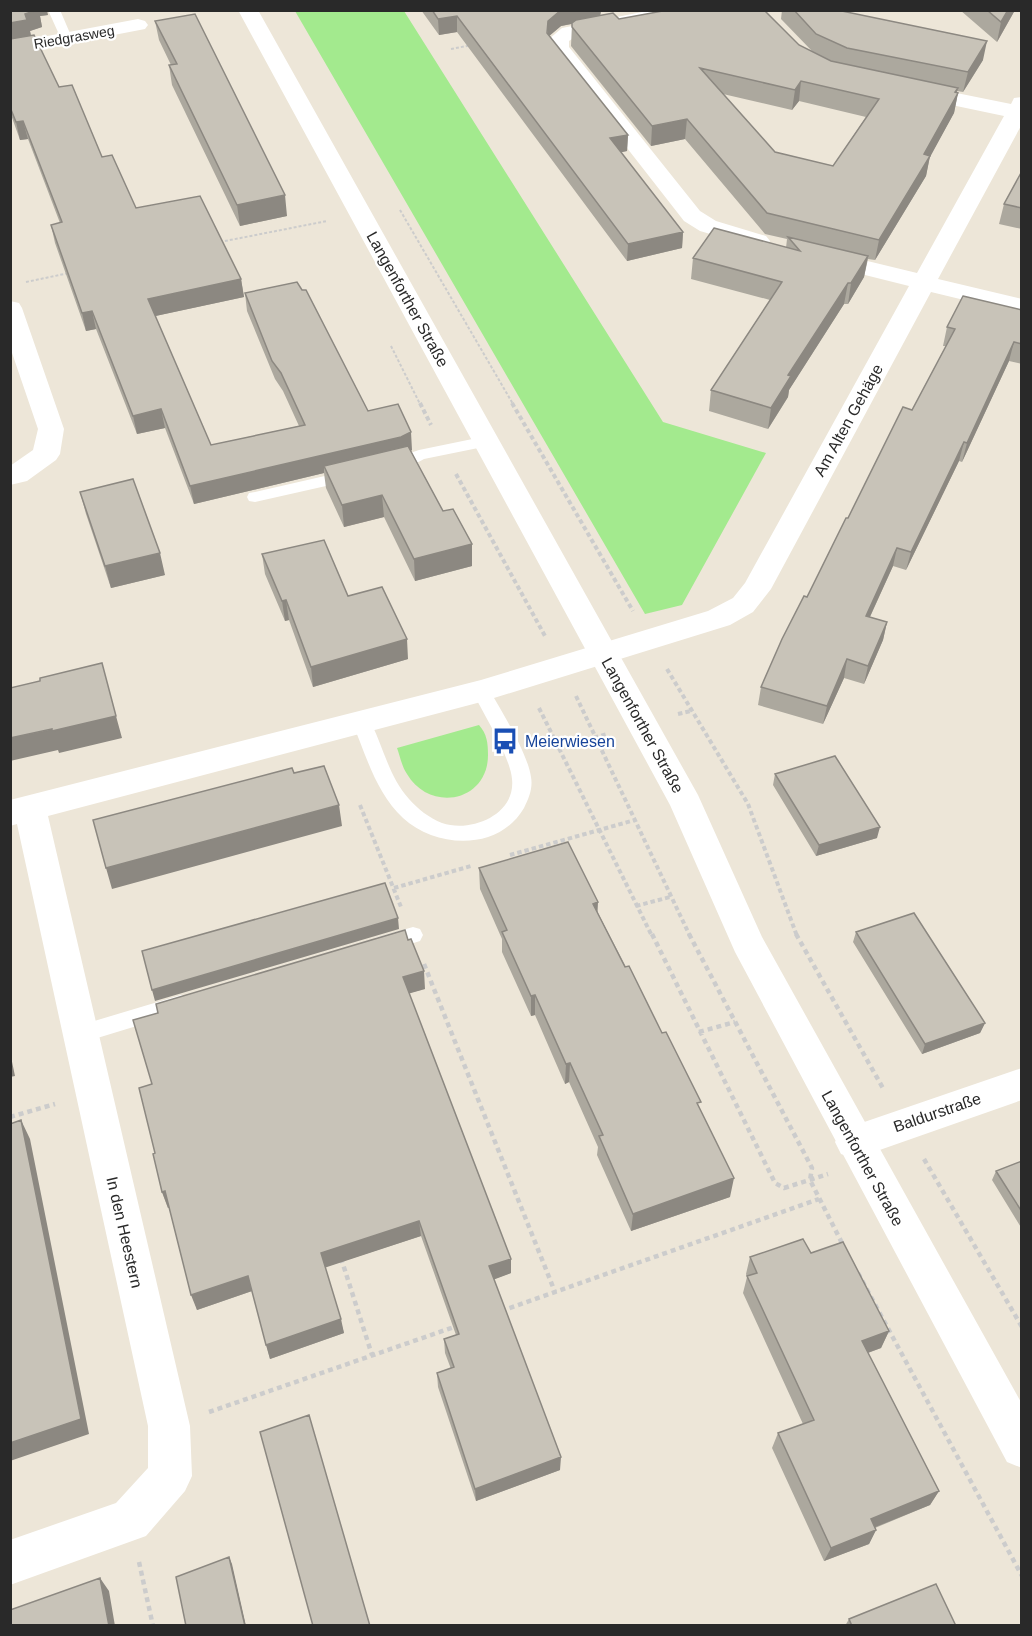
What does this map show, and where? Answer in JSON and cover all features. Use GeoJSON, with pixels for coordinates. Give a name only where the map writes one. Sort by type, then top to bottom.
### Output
{"type":"FeatureCollection","features":[{"type":"Feature","properties":{"kind":"street","name":"Langenforther Straße"},"geometry":{"type":"LineString","coordinates":[[248,10],[686,804],[747,942],[1022,1447]]}},
{"type":"Feature","properties":{"kind":"street"},"geometry":{"type":"LineString","coordinates":[[688,10],[569,32],[559,39],[559,48],[692,216],[708,226],[732,235],[777,246]]}},
{"type":"Feature","properties":{"kind":"street","name":"Riedgrasweg"},"geometry":{"type":"LineString","coordinates":[[10,49],[138,25]]}},
{"type":"Feature","properties":{"kind":"street"},"geometry":{"type":"LineString","coordinates":[[893,86],[1020,110]]}},
{"type":"Feature","properties":{"kind":"street","name":"Am Alten Gehäge"},"geometry":{"type":"LineString","coordinates":[[603,652],[719,618],[743,605],[756,589],[1020,110]]}},
{"type":"Feature","properties":{"kind":"street"},"geometry":{"type":"LineString","coordinates":[[800,251],[1022,307]]}},
{"type":"Feature","properties":{"kind":"street"},"geometry":{"type":"LineString","coordinates":[[10,308],[51,429],[46,454],[17,475],[10,476]]}},
{"type":"Feature","properties":{"kind":"street"},"geometry":{"type":"LineString","coordinates":[[20,811],[481,691],[603,652]]}},
{"type":"Feature","properties":{"kind":"street","name":"In den Heestern"},"geometry":{"type":"LineString","coordinates":[[10,1563],[130,1520],[170,1476],[169,1426],[81,1034],[20,811]]}},
{"type":"Feature","properties":{"kind":"street","name":"Baldurstraße"},"geometry":{"type":"LineString","coordinates":[[854,1142],[1022,1084]]}},
{"type":"Feature","properties":{"kind":"lane"},"geometry":{"type":"LineString","coordinates":[[54,10],[66,38]]}},
{"type":"Feature","properties":{"kind":"lane"},"geometry":{"type":"LineString","coordinates":[[255,497],[408,461],[419,455],[487,441]]}},
{"type":"Feature","properties":{"kind":"lane"},"geometry":{"type":"LineString","coordinates":[[361,722],[391,790],[416,819],[451,834],[482,832],[507,817],[519,801],[522,777],[481,691]]}},
{"type":"Feature","properties":{"kind":"lane"},"geometry":{"type":"LineString","coordinates":[[367,949],[413,935]]}},
{"type":"Feature","properties":{"kind":"lane"},"geometry":{"type":"LineString","coordinates":[[81,1034],[195,1000]]}},
{"type":"Feature","properties":{"kind":"path"},"geometry":{"type":"LineString","coordinates":[[451,49],[474,45]]}},
{"type":"Feature","properties":{"kind":"path"},"geometry":{"type":"LineString","coordinates":[[210,244],[327,221]]}},
{"type":"Feature","properties":{"kind":"path"},"geometry":{"type":"LineString","coordinates":[[22,282],[69,273]]}},
{"type":"Feature","properties":{"kind":"path"},"geometry":{"type":"LineString","coordinates":[[562,666],[670,897],[812,1168],[810,1180],[847,1252]]}},
{"type":"Feature","properties":{"kind":"path"},"geometry":{"type":"LineString","coordinates":[[525,678],[597,830],[775,1183],[784,1188],[810,1180]]}},
{"type":"Feature","properties":{"kind":"path"},"geometry":{"type":"LineString","coordinates":[[558,748],[596,737]]}},
{"type":"Feature","properties":{"kind":"path"},"geometry":{"type":"LineString","coordinates":[[360,804],[555,1292]]}},
{"type":"Feature","properties":{"kind":"path"},"geometry":{"type":"LineString","coordinates":[[507,856],[635,820]]}},
{"type":"Feature","properties":{"kind":"path"},"geometry":{"type":"LineString","coordinates":[[394,888],[473,866]]}},
{"type":"Feature","properties":{"kind":"path"},"geometry":{"type":"LineString","coordinates":[[636,906],[670,897]]}},
{"type":"Feature","properties":{"kind":"path"},"geometry":{"type":"LineString","coordinates":[[699,1032],[735,1022]]}},
{"type":"Feature","properties":{"kind":"path"},"geometry":{"type":"LineString","coordinates":[[491,1314],[819,1199]]}},
{"type":"Feature","properties":{"kind":"path"},"geometry":{"type":"LineString","coordinates":[[339,1254],[372,1355]]}},
{"type":"Feature","properties":{"kind":"path"},"geometry":{"type":"LineString","coordinates":[[853,1262],[1022,1576]]}},
{"type":"Feature","properties":{"kind":"path"},"geometry":{"type":"LineString","coordinates":[[169,1426],[469,1322]]}},
{"type":"Feature","properties":{"kind":"path"},"geometry":{"type":"LineString","coordinates":[[130,1520],[153,1626]]}},
{"type":"Feature","properties":{"kind":"green space"},"geometry":{"type":"Polygon","coordinates":[[[295,11],[404,11],[663,422],[766,453],[682,605],[645,614],[295,11]]]}},
{"type":"Feature","properties":{"kind":"green space"},"geometry":{"type":"Polygon","coordinates":[[[479,725],[484,732],[488,755],[485,771],[479,783],[468,792],[456,797],[443,798],[429,794],[417,786],[405,771],[397,748],[479,725]]]}},
{"type":"Feature","properties":{"kind":"building"},"geometry":{"type":"Polygon","coordinates":[[[10,10],[37,10],[25,14],[27,20],[10,23],[10,10]]]}},
{"type":"Feature","properties":{"kind":"building"},"geometry":{"type":"Polygon","coordinates":[[[432,10],[561,10],[548,21],[547,33],[628,135],[610,138],[683,232],[628,244],[457,16],[438,19],[432,10]]]}},
{"type":"Feature","properties":{"kind":"building"},"geometry":{"type":"Polygon","coordinates":[[[668,10],[764,10],[799,45],[831,61],[958,88],[955,92],[958,93],[924,154],[930,156],[879,240],[767,213],[687,119],[652,126],[572,27],[572,23],[576,20],[613,13],[619,19],[668,10]],[[700,68],[775,152],[833,166],[879,99],[801,81],[795,90],[700,68]]]}},
{"type":"Feature","properties":{"kind":"building"},"geometry":{"type":"Polygon","coordinates":[[[794,10],[837,10],[987,41],[968,72],[847,48],[816,34],[794,10]]]}},
{"type":"Feature","properties":{"kind":"building"},"geometry":{"type":"Polygon","coordinates":[[[987,10],[1008,10],[1001,22],[987,10]]]}},
{"type":"Feature","properties":{"kind":"building"},"geometry":{"type":"Polygon","coordinates":[[[195,14],[285,195],[237,205],[169,65],[177,64],[155,21],[195,14]]]}},
{"type":"Feature","properties":{"kind":"building"},"geometry":{"type":"Polygon","coordinates":[[[34,35],[59,87],[72,85],[102,157],[112,155],[136,208],[200,196],[241,279],[148,299],[211,445],[305,425],[281,373],[272,361],[245,293],[297,282],[302,290],[306,290],[368,411],[398,404],[411,432],[401,437],[190,486],[161,409],[133,416],[92,311],[82,313],[51,225],[62,222],[23,121],[16,122],[10,107],[10,39],[34,35]]]}},
{"type":"Feature","properties":{"kind":"building"},"geometry":{"type":"Polygon","coordinates":[[[1022,171],[1022,208],[1004,204],[1022,171]]]}},
{"type":"Feature","properties":{"kind":"building"},"geometry":{"type":"Polygon","coordinates":[[[714,228],[800,251],[788,237],[868,256],[788,375],[791,376],[771,408],[711,390],[782,282],[693,258],[714,228]]]}},
{"type":"Feature","properties":{"kind":"building"},"geometry":{"type":"Polygon","coordinates":[[[963,296],[1022,310],[1022,344],[1014,342],[967,443],[964,442],[911,552],[897,548],[866,616],[887,622],[868,666],[847,659],[827,706],[761,687],[782,639],[804,596],[807,597],[903,407],[912,410],[955,329],[947,327],[963,296]]]}},
{"type":"Feature","properties":{"kind":"building"},"geometry":{"type":"Polygon","coordinates":[[[408,446],[443,511],[453,509],[472,544],[414,559],[382,495],[342,505],[324,466],[408,446]]]}},
{"type":"Feature","properties":{"kind":"building"},"geometry":{"type":"Polygon","coordinates":[[[133,479],[160,553],[105,566],[80,492],[133,479]]]}},
{"type":"Feature","properties":{"kind":"building"},"geometry":{"type":"Polygon","coordinates":[[[324,540],[348,596],[382,587],[407,639],[311,667],[286,600],[282,601],[262,554],[324,540]]]}},
{"type":"Feature","properties":{"kind":"building"},"geometry":{"type":"Polygon","coordinates":[[[102,663],[116,716],[10,738],[10,688],[102,663]]]}},
{"type":"Feature","properties":{"kind":"building"},"geometry":{"type":"Polygon","coordinates":[[[835,756],[880,827],[819,845],[775,774],[835,756]]]}},
{"type":"Feature","properties":{"kind":"building"},"geometry":{"type":"Polygon","coordinates":[[[324,766],[339,805],[106,868],[93,820],[292,768],[294,773],[324,766]]]}},
{"type":"Feature","properties":{"kind":"building"},"geometry":{"type":"Polygon","coordinates":[[[568,842],[598,902],[593,904],[625,967],[629,966],[662,1033],[666,1032],[701,1102],[697,1103],[734,1178],[633,1214],[599,1136],[603,1135],[570,1063],[566,1064],[535,995],[531,996],[502,932],[507,930],[479,868],[568,842]]]}},
{"type":"Feature","properties":{"kind":"building"},"geometry":{"type":"Polygon","coordinates":[[[385,883],[398,918],[152,990],[142,951],[385,883]]]}},
{"type":"Feature","properties":{"kind":"building"},"geometry":{"type":"Polygon","coordinates":[[[914,913],[985,1023],[925,1044],[856,932],[914,913]]]}},
{"type":"Feature","properties":{"kind":"building"},"geometry":{"type":"Polygon","coordinates":[[[405,930],[424,971],[403,977],[511,1259],[489,1266],[561,1457],[475,1489],[437,1373],[454,1367],[444,1339],[459,1334],[419,1221],[321,1253],[341,1319],[266,1345],[248,1276],[191,1295],[165,1191],[162,1192],[139,1088],[152,1084],[133,1020],[158,1013],[156,1004],[405,930]]]}},
{"type":"Feature","properties":{"kind":"building"},"geometry":{"type":"Polygon","coordinates":[[[21,1120],[81,1419],[10,1443],[10,1124],[21,1120]]]}},
{"type":"Feature","properties":{"kind":"building"},"geometry":{"type":"Polygon","coordinates":[[[1022,1161],[1022,1212],[996,1171],[1022,1161]]]}},
{"type":"Feature","properties":{"kind":"building"},"geometry":{"type":"Polygon","coordinates":[[[803,1239],[811,1253],[843,1242],[889,1331],[862,1341],[939,1491],[871,1519],[876,1530],[831,1548],[778,1433],[814,1420],[747,1276],[757,1273],[750,1257],[803,1239]]]}},
{"type":"Feature","properties":{"kind":"building"},"geometry":{"type":"Polygon","coordinates":[[[309,1415],[370,1626],[313,1626],[260,1432],[309,1415]]]}},
{"type":"Feature","properties":{"kind":"building"},"geometry":{"type":"Polygon","coordinates":[[[229,1557],[245,1626],[186,1626],[176,1577],[229,1557]]]}},
{"type":"Feature","properties":{"kind":"building"},"geometry":{"type":"Polygon","coordinates":[[[100,1578],[109,1626],[10,1626],[10,1610],[100,1578]]]}},
{"type":"Feature","properties":{"kind":"building"},"geometry":{"type":"Polygon","coordinates":[[[936,1584],[956,1626],[852,1626],[849,1619],[936,1584]]]}},
{"type":"Feature","properties":{"kind":"place","name":"Meierwiesen"},"geometry":{"type":"Point","coordinates":[505,741]}}]}
